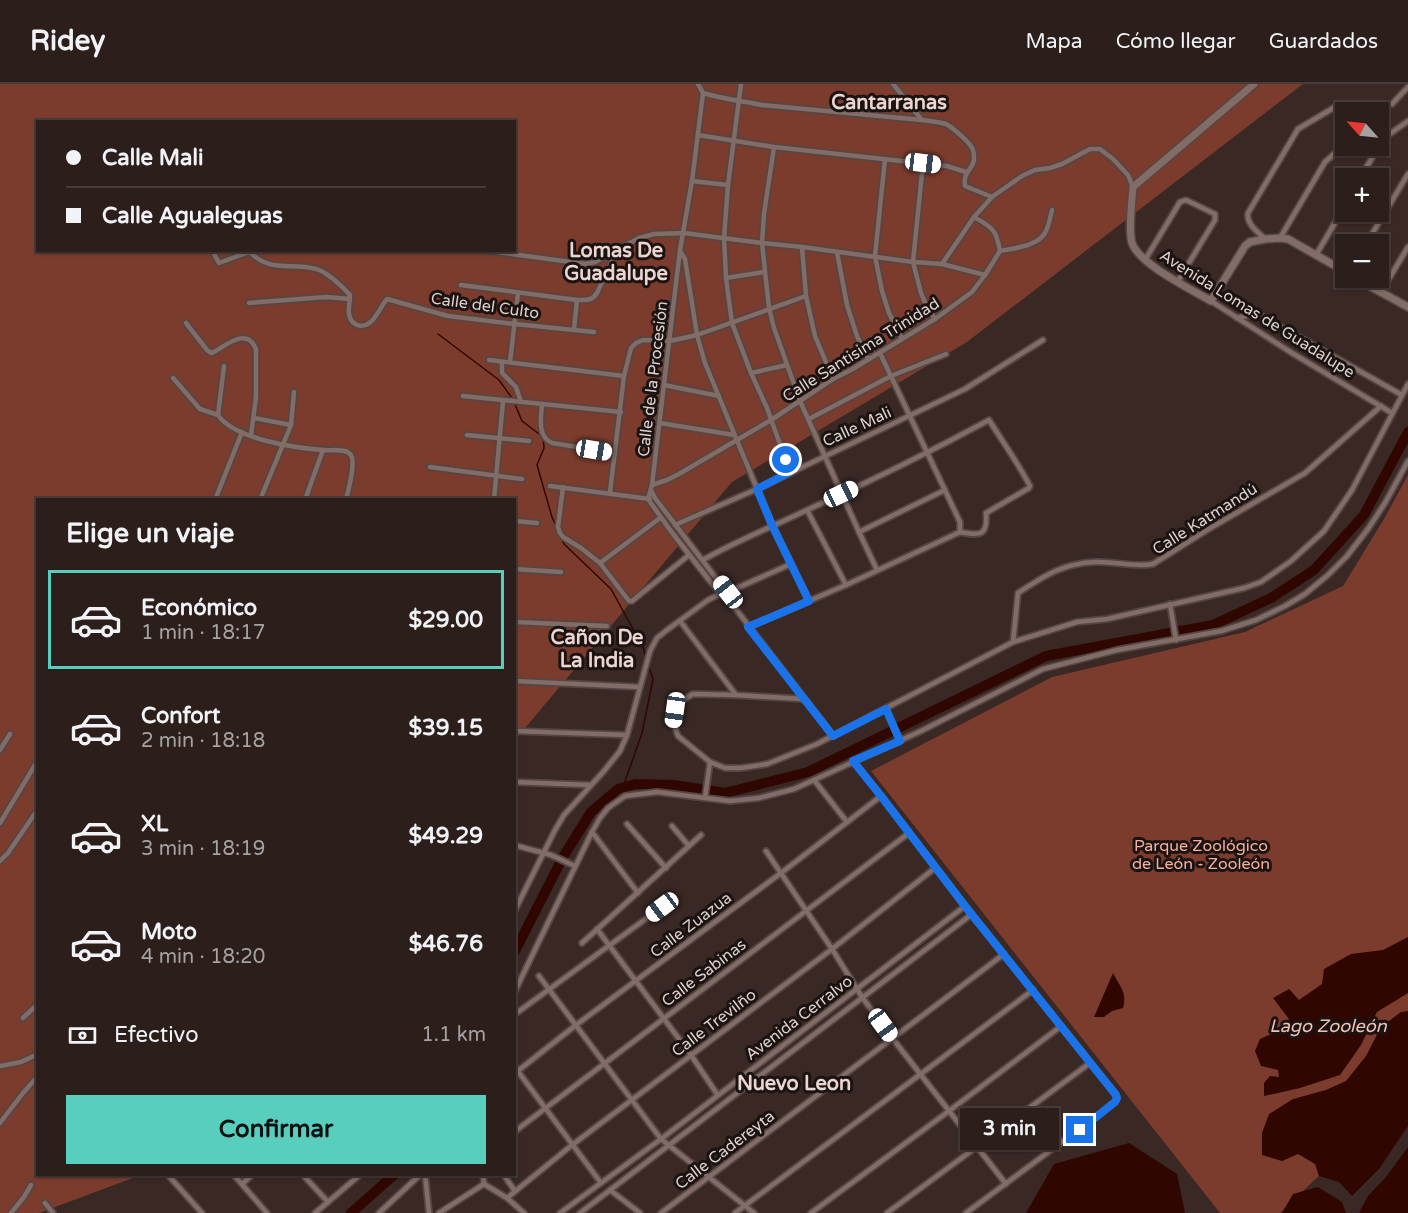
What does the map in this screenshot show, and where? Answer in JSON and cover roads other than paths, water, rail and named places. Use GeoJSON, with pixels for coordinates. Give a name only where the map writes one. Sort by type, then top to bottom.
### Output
{"type":"FeatureCollection","features":[{"type":"Feature","properties":{"kind":"street"},"geometry":{"type":"LineString","coordinates":[[699,84],[703,93],[738,101],[945,124],[973,150],[973,164],[966,172],[965,186],[992,197]]}},
{"type":"Feature","properties":{"kind":"street"},"geometry":{"type":"LineString","coordinates":[[741,84],[728,185],[724,238],[726,278],[732,323],[790,472]]}},
{"type":"Feature","properties":{"kind":"street"},"geometry":{"type":"LineString","coordinates":[[893,84],[922,120]]}},
{"type":"Feature","properties":{"kind":"street"},"geometry":{"type":"LineString","coordinates":[[942,264],[974,217],[992,197],[1022,176],[1035,170],[1062,164],[1090,149],[1100,149],[1128,175],[1133,187],[1254,84]]}},
{"type":"Feature","properties":{"kind":"street"},"geometry":{"type":"LineString","coordinates":[[1392,104],[1408,87]]}},
{"type":"Feature","properties":{"kind":"street","name":"Calle de la Procesión"},"geometry":{"type":"LineString","coordinates":[[648,499],[652,487],[680,250],[692,181],[703,93]]}},
{"type":"Feature","properties":{"kind":"street"},"geometry":{"type":"LineString","coordinates":[[1265,239],[1250,223],[1247,218],[1248,213],[1298,129],[1335,107]]}},
{"type":"Feature","properties":{"kind":"street"},"geometry":{"type":"LineString","coordinates":[[1389,133],[1408,121]]}},
{"type":"Feature","properties":{"kind":"street"},"geometry":{"type":"LineString","coordinates":[[698,135],[774,147],[946,166],[966,172]]}},
{"type":"Feature","properties":{"kind":"street"},"geometry":{"type":"LineString","coordinates":[[774,147],[762,243],[769,308],[800,401],[877,570]]}},
{"type":"Feature","properties":{"kind":"street"},"geometry":{"type":"LineString","coordinates":[[1280,238],[1325,162],[1335,153]]}},
{"type":"Feature","properties":{"kind":"street"},"geometry":{"type":"LineString","coordinates":[[885,159],[875,256],[889,313],[902,339]]}},
{"type":"Feature","properties":{"kind":"street"},"geometry":{"type":"LineString","coordinates":[[923,163],[913,262],[921,293],[935,319]]}},
{"type":"Feature","properties":{"kind":"street"},"geometry":{"type":"LineString","coordinates":[[1372,234],[1408,174]]}},
{"type":"Feature","properties":{"kind":"street"},"geometry":{"type":"LineString","coordinates":[[692,181],[728,185]]}},
{"type":"Feature","properties":{"kind":"street","name":"Avenida Lomas de Guadalupe"},"geometry":{"type":"LineString","coordinates":[[1133,187],[1131,242],[1145,261],[1392,413]]}},
{"type":"Feature","properties":{"kind":"street"},"geometry":{"type":"LineString","coordinates":[[1145,261],[1180,202],[1186,200],[1215,214],[1215,220],[1178,281]]}},
{"type":"Feature","properties":{"kind":"street"},"geometry":{"type":"LineString","coordinates":[[974,217],[994,230],[1000,251],[1028,245],[1038,240],[1046,232],[1052,210]]}},
{"type":"Feature","properties":{"kind":"street"},"geometry":{"type":"LineString","coordinates":[[1316,255],[1335,222]]}},
{"type":"Feature","properties":{"kind":"street"},"geometry":{"type":"LineString","coordinates":[[498,252],[585,264],[595,262],[639,238],[654,234],[684,233],[942,264],[985,275]]}},
{"type":"Feature","properties":{"kind":"street"},"geometry":{"type":"LineString","coordinates":[[1211,301],[1245,246],[1250,242],[1265,239],[1288,239],[1335,266]]}},
{"type":"Feature","properties":{"kind":"street"},"geometry":{"type":"LineString","coordinates":[[802,247],[806,296],[815,336],[834,380]]}},
{"type":"Feature","properties":{"kind":"street"},"geometry":{"type":"LineString","coordinates":[[1381,292],[1408,247]]}},
{"type":"Feature","properties":{"kind":"street"},"geometry":{"type":"LineString","coordinates":[[461,285],[590,300],[594,298],[617,250]]}},
{"type":"Feature","properties":{"kind":"street"},"geometry":{"type":"LineString","coordinates":[[680,250],[685,259],[697,335],[705,363],[772,525],[809,601]]}},
{"type":"Feature","properties":{"kind":"street","name":"Calle Santisima Trinidad"},"geometry":{"type":"LineString","coordinates":[[652,487],[673,477],[735,437],[771,420],[935,319],[967,296],[985,275],[1000,251]]}},
{"type":"Feature","properties":{"kind":"street"},"geometry":{"type":"LineString","coordinates":[[213,252],[217,262],[220,263],[247,252]]}},
{"type":"Feature","properties":{"kind":"street"},"geometry":{"type":"LineString","coordinates":[[249,303],[326,297],[350,298],[347,292],[318,269],[272,266],[256,259],[250,252]]}},
{"type":"Feature","properties":{"kind":"street"},"geometry":{"type":"LineString","coordinates":[[837,252],[847,305],[856,336],[868,359]]}},
{"type":"Feature","properties":{"kind":"street"},"geometry":{"type":"LineString","coordinates":[[726,278],[764,272]]}},
{"type":"Feature","properties":{"kind":"street"},"geometry":{"type":"LineString","coordinates":[[1374,288],[1408,307]]}},
{"type":"Feature","properties":{"kind":"street"},"geometry":{"type":"LineString","coordinates":[[675,294],[689,291]]}},
{"type":"Feature","properties":{"kind":"street"},"geometry":{"type":"LineString","coordinates":[[510,362],[518,293]]}},
{"type":"Feature","properties":{"kind":"street"},"geometry":{"type":"LineString","coordinates":[[610,492],[624,376],[631,348],[636,343],[643,340],[670,341],[697,335],[806,296]]}},
{"type":"Feature","properties":{"kind":"street","name":"Calle del Culto"},"geometry":{"type":"LineString","coordinates":[[350,298],[349,317],[352,322],[364,326],[370,323],[387,299],[448,316],[594,332]]}},
{"type":"Feature","properties":{"kind":"street"},"geometry":{"type":"LineString","coordinates":[[574,330],[577,300]]}},
{"type":"Feature","properties":{"kind":"street"},"geometry":{"type":"LineString","coordinates":[[1237,318],[1260,315],[1402,395]]}},
{"type":"Feature","properties":{"kind":"street"},"geometry":{"type":"LineString","coordinates":[[186,322],[210,353],[239,338],[254,343],[256,397],[251,435]]}},
{"type":"Feature","properties":{"kind":"street","name":"Calle Mali"},"geometry":{"type":"LineString","coordinates":[[675,525],[757,489],[965,389],[1043,340]]}},
{"type":"Feature","properties":{"kind":"street"},"geometry":{"type":"LineString","coordinates":[[880,353],[960,522],[960,532]]}},
{"type":"Feature","properties":{"kind":"street"},"geometry":{"type":"LineString","coordinates":[[809,419],[891,376],[946,354]]}},
{"type":"Feature","properties":{"kind":"street"},"geometry":{"type":"LineString","coordinates":[[489,360],[624,376]]}},
{"type":"Feature","properties":{"kind":"street"},"geometry":{"type":"LineString","coordinates":[[502,362],[502,374],[516,387],[521,402]]}},
{"type":"Feature","properties":{"kind":"street"},"geometry":{"type":"LineString","coordinates":[[751,373],[787,365]]}},
{"type":"Feature","properties":{"kind":"street"},"geometry":{"type":"LineString","coordinates":[[219,415],[224,366]]}},
{"type":"Feature","properties":{"kind":"street"},"geometry":{"type":"LineString","coordinates":[[173,378],[200,409],[219,415],[223,421],[242,432],[283,445],[350,453],[352,456],[351,477],[346,498]]}},
{"type":"Feature","properties":{"kind":"street"},"geometry":{"type":"LineString","coordinates":[[803,699],[693,694],[682,700],[675,710],[673,723],[678,736],[710,762],[725,768],[767,764],[817,744],[1013,642],[1077,622],[1171,607],[1261,582],[1291,561],[1330,523],[1352,490],[1408,384]]}},
{"type":"Feature","properties":{"kind":"street"},"geometry":{"type":"LineString","coordinates":[[664,385],[719,396]]}},
{"type":"Feature","properties":{"kind":"street"},"geometry":{"type":"LineString","coordinates":[[261,498],[291,425],[294,392]]}},
{"type":"Feature","properties":{"kind":"street"},"geometry":{"type":"LineString","coordinates":[[463,396],[621,412]]}},
{"type":"Feature","properties":{"kind":"street"},"geometry":{"type":"LineString","coordinates":[[494,498],[503,400]]}},
{"type":"Feature","properties":{"kind":"street"},"geometry":{"type":"LineString","coordinates":[[542,404],[540,424],[547,441],[615,453]]}},
{"type":"Feature","properties":{"kind":"street","name":"Calle Katmandú"},"geometry":{"type":"LineString","coordinates":[[1013,642],[1017,593],[1064,567],[1096,562],[1144,566],[1153,564],[1305,473],[1382,406]]}},
{"type":"Feature","properties":{"kind":"street"},"geometry":{"type":"LineString","coordinates":[[254,418],[291,425]]}},
{"type":"Feature","properties":{"kind":"street"},"geometry":{"type":"LineString","coordinates":[[703,560],[772,525],[928,453],[989,420],[1030,486],[1028,490],[986,513],[987,522],[979,535],[960,532],[748,627]]}},
{"type":"Feature","properties":{"kind":"street"},"geometry":{"type":"LineString","coordinates":[[660,423],[735,437]]}},
{"type":"Feature","properties":{"kind":"street"},"geometry":{"type":"LineString","coordinates":[[216,498],[242,432]]}},
{"type":"Feature","properties":{"kind":"street"},"geometry":{"type":"LineString","coordinates":[[467,435],[529,441]]}},
{"type":"Feature","properties":{"kind":"street"},"geometry":{"type":"LineString","coordinates":[[306,498],[323,450]]}},
{"type":"Feature","properties":{"kind":"street"},"geometry":{"type":"LineString","coordinates":[[516,989],[592,832],[608,808],[625,796],[657,792],[705,795],[730,801],[759,798],[794,789],[921,731],[1043,669],[1117,650],[1221,632],[1256,620],[1305,594],[1328,575],[1354,547],[1385,503],[1408,461]]}},
{"type":"Feature","properties":{"kind":"street"},"geometry":{"type":"LineString","coordinates":[[430,467],[522,479]]}},
{"type":"Feature","properties":{"kind":"street"},"geometry":{"type":"LineString","coordinates":[[550,486],[655,498]]}},
{"type":"Feature","properties":{"kind":"street"},"geometry":{"type":"LineString","coordinates":[[563,487],[558,527],[560,533],[600,564],[627,600],[632,601],[689,555]]}},
{"type":"Feature","properties":{"kind":"street"},"geometry":{"type":"LineString","coordinates":[[652,487],[655,498],[728,592],[729,600]]}},
{"type":"Feature","properties":{"kind":"street"},"geometry":{"type":"LineString","coordinates":[[859,532],[945,490]]}},
{"type":"Feature","properties":{"kind":"street"},"geometry":{"type":"LineString","coordinates":[[648,499],[660,518],[720,594],[729,600],[833,736]]}},
{"type":"Feature","properties":{"kind":"street"},"geometry":{"type":"LineString","coordinates":[[807,510],[846,585]]}},
{"type":"Feature","properties":{"kind":"street"},"geometry":{"type":"LineString","coordinates":[[600,564],[660,518]]}},
{"type":"Feature","properties":{"kind":"street"},"geometry":{"type":"LineString","coordinates":[[516,521],[537,523]]}},
{"type":"Feature","properties":{"kind":"street"},"geometry":{"type":"LineString","coordinates":[[517,902],[564,814],[620,751],[627,735],[643,672],[657,638],[708,600],[791,564]]}},
{"type":"Feature","properties":{"kind":"street"},"geometry":{"type":"LineString","coordinates":[[516,568],[561,572]]}},
{"type":"Feature","properties":{"kind":"street"},"geometry":{"type":"LineString","coordinates":[[1171,607],[1176,640]]}},
{"type":"Feature","properties":{"kind":"street"},"geometry":{"type":"LineString","coordinates":[[680,621],[736,695]]}},
{"type":"Feature","properties":{"kind":"street"},"geometry":{"type":"LineString","coordinates":[[516,622],[607,626]]}},
{"type":"Feature","properties":{"kind":"street"},"geometry":{"type":"LineString","coordinates":[[516,681],[640,687]]}},
{"type":"Feature","properties":{"kind":"street"},"geometry":{"type":"LineString","coordinates":[[886,709],[900,741]]}},
{"type":"Feature","properties":{"kind":"street"},"geometry":{"type":"LineString","coordinates":[[516,731],[627,735]]}},
{"type":"Feature","properties":{"kind":"street"},"geometry":{"type":"LineString","coordinates":[[0,750],[10,734]]}},
{"type":"Feature","properties":{"kind":"street"},"geometry":{"type":"LineString","coordinates":[[853,761],[1117,1098],[1080,1130],[966,1213]]}},
{"type":"Feature","properties":{"kind":"street"},"geometry":{"type":"LineString","coordinates":[[705,795],[710,762]]}},
{"type":"Feature","properties":{"kind":"street"},"geometry":{"type":"LineString","coordinates":[[0,823],[36,763]]}},
{"type":"Feature","properties":{"kind":"street"},"geometry":{"type":"LineString","coordinates":[[814,780],[847,822]]}},
{"type":"Feature","properties":{"kind":"street"},"geometry":{"type":"LineString","coordinates":[[516,782],[590,785]]}},
{"type":"Feature","properties":{"kind":"street","name":"Calle Zuazua"},"geometry":{"type":"LineString","coordinates":[[516,1072],[881,796]]}},
{"type":"Feature","properties":{"kind":"street"},"geometry":{"type":"LineString","coordinates":[[0,861],[36,812]]}},
{"type":"Feature","properties":{"kind":"street"},"geometry":{"type":"LineString","coordinates":[[627,824],[666,868]]}},
{"type":"Feature","properties":{"kind":"street"},"geometry":{"type":"LineString","coordinates":[[672,826],[689,846]]}},
{"type":"Feature","properties":{"kind":"street"},"geometry":{"type":"LineString","coordinates":[[592,832],[638,893]]}},
{"type":"Feature","properties":{"kind":"street","name":"Calle Sabinas"},"geometry":{"type":"LineString","coordinates":[[516,1130],[909,833]]}},
{"type":"Feature","properties":{"kind":"street"},"geometry":{"type":"LineString","coordinates":[[582,943],[701,835]]}},
{"type":"Feature","properties":{"kind":"street"},"geometry":{"type":"LineString","coordinates":[[516,846],[551,855],[576,866]]}},
{"type":"Feature","properties":{"kind":"street"},"geometry":{"type":"LineString","coordinates":[[766,851],[862,997],[1006,1184]]}},
{"type":"Feature","properties":{"kind":"street","name":"Calle Trevilño"},"geometry":{"type":"LineString","coordinates":[[507,1198],[572,1145],[832,949],[935,868]]}},
{"type":"Feature","properties":{"kind":"street","name":"Avenida Cerralvo"},"geometry":{"type":"LineString","coordinates":[[560,1213],[661,1139],[965,906]]}},
{"type":"Feature","properties":{"kind":"street"},"geometry":{"type":"LineString","coordinates":[[518,1012],[662,907]]}},
{"type":"Feature","properties":{"kind":"street","name":"Avenida Cerralvo"},"geometry":{"type":"LineString","coordinates":[[580,1213],[972,914]]}},
{"type":"Feature","properties":{"kind":"street"},"geometry":{"type":"LineString","coordinates":[[597,929],[691,1055],[717,1094]]}},
{"type":"Feature","properties":{"kind":"street","name":"Calle Cadereyta"},"geometry":{"type":"LineString","coordinates":[[661,1213],[1004,954]]}},
{"type":"Feature","properties":{"kind":"street"},"geometry":{"type":"LineString","coordinates":[[540,976],[661,1139],[754,1213]]}},
{"type":"Feature","properties":{"kind":"street"},"geometry":{"type":"LineString","coordinates":[[735,1213],[1033,990]]}},
{"type":"Feature","properties":{"kind":"street"},"geometry":{"type":"LineString","coordinates":[[23,1018],[36,1006]]}},
{"type":"Feature","properties":{"kind":"street"},"geometry":{"type":"LineString","coordinates":[[811,1213],[1060,1027]]}},
{"type":"Feature","properties":{"kind":"street"},"geometry":{"type":"LineString","coordinates":[[0,1066],[21,1062],[36,1055]]}},
{"type":"Feature","properties":{"kind":"street"},"geometry":{"type":"LineString","coordinates":[[886,1213],[1090,1063]]}},
{"type":"Feature","properties":{"kind":"street"},"geometry":{"type":"LineString","coordinates":[[516,1072],[546,1108],[601,1183]]}},
{"type":"Feature","properties":{"kind":"street"},"geometry":{"type":"LineString","coordinates":[[0,1123],[23,1092],[36,1079]]}},
{"type":"Feature","properties":{"kind":"street"},"geometry":{"type":"LineString","coordinates":[[169,1176],[202,1213]]}},
{"type":"Feature","properties":{"kind":"street"},"geometry":{"type":"LineString","coordinates":[[172,1179],[175,1176]]}},
{"type":"Feature","properties":{"kind":"street"},"geometry":{"type":"LineString","coordinates":[[235,1176],[267,1213]]}},
{"type":"Feature","properties":{"kind":"street"},"geometry":{"type":"LineString","coordinates":[[242,1184],[251,1176]]}},
{"type":"Feature","properties":{"kind":"street"},"geometry":{"type":"LineString","coordinates":[[304,1176],[328,1202]]}},
{"type":"Feature","properties":{"kind":"street"},"geometry":{"type":"LineString","coordinates":[[315,1213],[359,1176]]}},
{"type":"Feature","properties":{"kind":"street"},"geometry":{"type":"LineString","coordinates":[[379,1213],[421,1176]]}},
{"type":"Feature","properties":{"kind":"street"},"geometry":{"type":"LineString","coordinates":[[423,1176],[429,1213]]}},
{"type":"Feature","properties":{"kind":"street"},"geometry":{"type":"LineString","coordinates":[[483,1176],[484,1184]]}},
{"type":"Feature","properties":{"kind":"street"},"geometry":{"type":"LineString","coordinates":[[504,1176],[515,1191]]}},
{"type":"Feature","properties":{"kind":"street"},"geometry":{"type":"LineString","coordinates":[[484,1184],[507,1198],[524,1213]]}},
{"type":"Feature","properties":{"kind":"street"},"geometry":{"type":"LineString","coordinates":[[439,1213],[484,1184]]}},
{"type":"Feature","properties":{"kind":"street"},"geometry":{"type":"LineString","coordinates":[[11,1213],[31,1185]]}},
{"type":"Feature","properties":{"kind":"street"},"geometry":{"type":"LineString","coordinates":[[610,1190],[640,1213]]}},
{"type":"Feature","properties":{"kind":"street"},"geometry":{"type":"LineString","coordinates":[[45,1203],[53,1213]]}},
{"type":"Feature","properties":{"kind":"water","name":"Lago Zooleón"},"geometry":{"type":"Polygon","coordinates":[[[1408,937],[1408,993],[1377,1012],[1361,1045],[1340,1075],[1300,1088],[1264,1096],[1264,1083],[1270,1076],[1279,1077],[1278,1070],[1261,1066],[1255,1051],[1260,1039],[1282,1033],[1289,1019],[1273,998],[1289,989],[1299,1000],[1322,984],[1324,969],[1351,954],[1383,950],[1408,937]]]}},
{"type":"Feature","properties":{"kind":"water"},"geometry":{"type":"Polygon","coordinates":[[[1113,973],[1124,993],[1123,1008],[1112,1011],[1104,1017],[1094,1017],[1113,973]]]}},
{"type":"Feature","properties":{"kind":"water"},"geometry":{"type":"Polygon","coordinates":[[[1408,1011],[1408,1126],[1379,1169],[1352,1196],[1339,1182],[1319,1176],[1315,1164],[1298,1154],[1282,1161],[1262,1155],[1262,1133],[1269,1114],[1293,1099],[1326,1090],[1346,1081],[1366,1056],[1381,1027],[1401,1012],[1408,1011]]]}},
{"type":"Feature","properties":{"kind":"water"},"geometry":{"type":"Polygon","coordinates":[[[1129,1143],[1177,1174],[1185,1213],[1026,1213],[1054,1164],[1129,1143]]]}},
{"type":"Feature","properties":{"kind":"water"},"geometry":{"type":"Polygon","coordinates":[[[1408,1147],[1408,1213],[1359,1213],[1368,1196],[1386,1177],[1408,1147]]]}},
{"type":"Feature","properties":{"kind":"water"},"geometry":{"type":"Polygon","coordinates":[[[1318,1187],[1342,1202],[1346,1213],[1282,1213],[1293,1194],[1318,1187]]]}},
{"type":"Feature","properties":{"kind":"waterway"},"geometry":{"type":"LineString","coordinates":[[438,334],[499,380],[512,398]]}},
{"type":"Feature","properties":{"kind":"waterway"},"geometry":{"type":"LineString","coordinates":[[514,402],[522,421],[543,437],[544,448],[537,465],[556,526]]}},
{"type":"Feature","properties":{"kind":"waterway"},"geometry":{"type":"LineString","coordinates":[[516,949],[563,857],[591,812],[618,789],[635,784],[674,785],[725,793],[808,772],[1046,656],[1213,625],[1271,598],[1314,570],[1364,515],[1408,432]]}},
{"type":"Feature","properties":{"kind":"waterway"},"geometry":{"type":"LineString","coordinates":[[561,538],[564,544],[611,589],[643,647],[646,657]]}},
{"type":"Feature","properties":{"kind":"waterway"},"geometry":{"type":"LineString","coordinates":[[623,787],[642,733],[653,679],[648,665]]}},
{"type":"Feature","properties":{"kind":"waterway"},"geometry":{"type":"LineString","coordinates":[[351,1213],[393,1176]]}},
{"type":"Feature","properties":{"kind":"district","name":"Cantarranas"},"geometry":{"type":"Point","coordinates":[889,103]}},
{"type":"Feature","properties":{"kind":"district","name":"Lomas De Guadalupe"},"geometry":{"type":"Point","coordinates":[616,262]}},
{"type":"Feature","properties":{"kind":"district","name":"Cañon De La India"},"geometry":{"type":"Point","coordinates":[597,650]}},
{"type":"Feature","properties":{"kind":"district","name":"Nuevo Leon"},"geometry":{"type":"Point","coordinates":[794,1084]}},
{"type":"Feature","properties":{"kind":"park label","name":"Parque Zoológico de León - Zooleón"},"geometry":{"type":"Point","coordinates":[1201,855]}}]}
